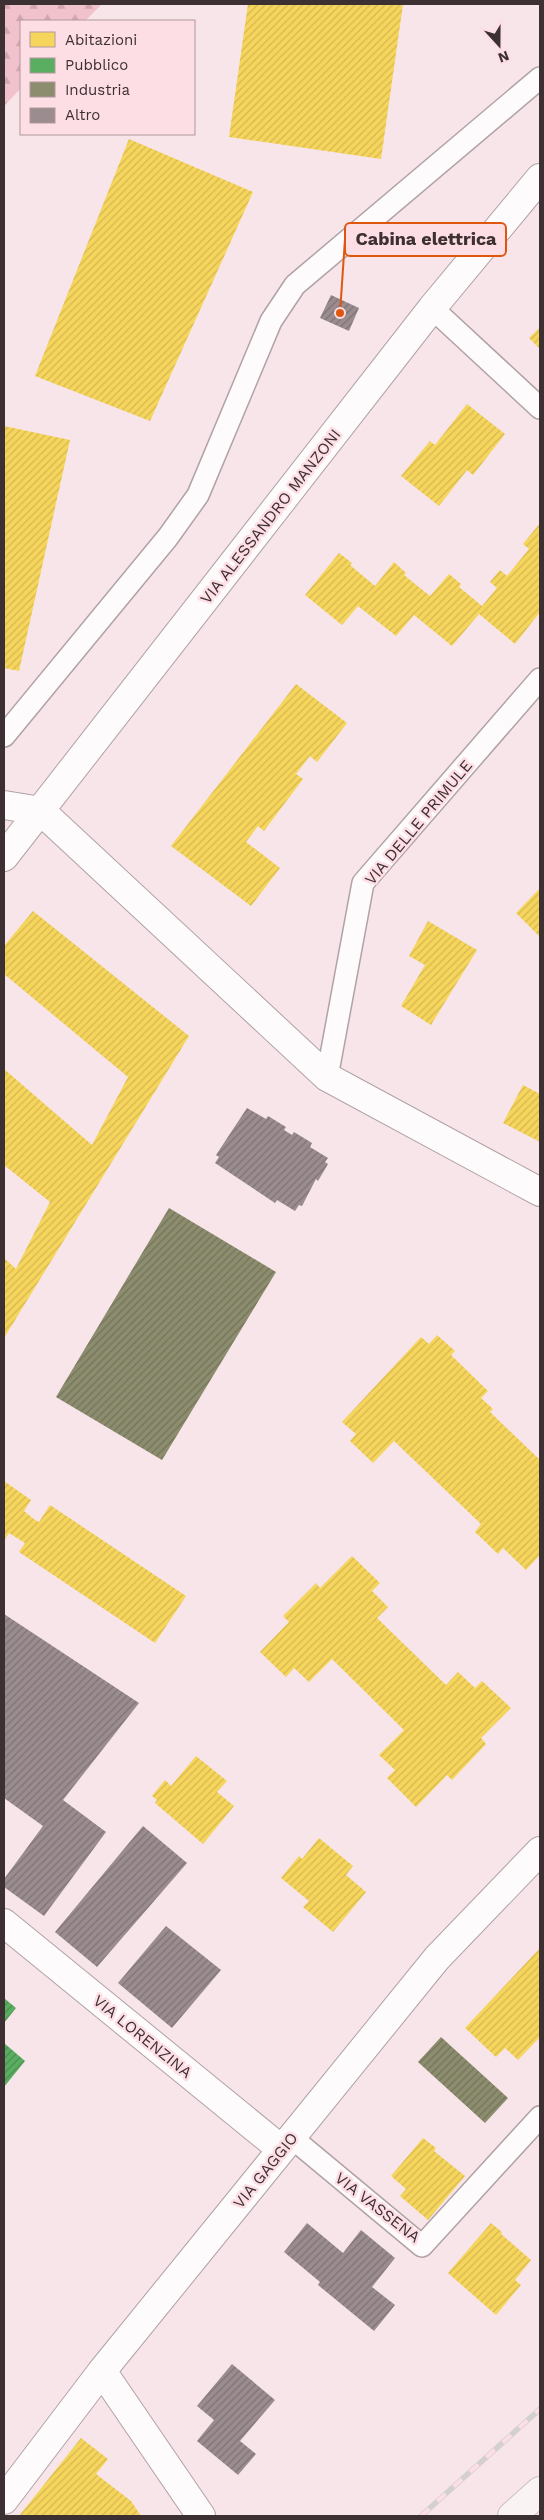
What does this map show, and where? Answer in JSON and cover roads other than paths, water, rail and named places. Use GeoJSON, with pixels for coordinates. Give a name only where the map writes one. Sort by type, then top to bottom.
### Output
{"type":"FeatureCollection","features":[{"type":"Feature","properties":{"kind":"main road"},"geometry":{"type":"LineString","coordinates":[[512,2516],[540,2491]]}},
{"type":"Feature","properties":{"kind":"street","name":"VIA ALESSANDRO MANZONI"},"geometry":{"type":"LineString","coordinates":[[4,857],[432,308],[540,178]]}},
{"type":"Feature","properties":{"kind":"street"},"geometry":{"type":"LineString","coordinates":[[4,805],[41,811],[326,1077],[540,1192]]}},
{"type":"Feature","properties":{"kind":"street","name":"VIA GAGGIO"},"geometry":{"type":"LineString","coordinates":[[4,2500],[102,2371],[437,1958],[540,1851]]}},
{"type":"Feature","properties":{"kind":"street","name":"VIA LORENZINA"},"geometry":{"type":"LineString","coordinates":[[4,1923],[286,2143]]}},
{"type":"Feature","properties":{"kind":"street"},"geometry":{"type":"LineString","coordinates":[[102,2371],[201,2516]]}},
{"type":"Feature","properties":{"kind":"lane"},"geometry":{"type":"LineString","coordinates":[[4,736],[168,537],[198,495],[271,321],[295,286],[540,78]]}},
{"type":"Feature","properties":{"kind":"lane"},"geometry":{"type":"LineString","coordinates":[[432,308],[540,408]]}},
{"type":"Feature","properties":{"kind":"lane","name":"VIA DELLE PRIMULE"},"geometry":{"type":"LineString","coordinates":[[326,1077],[363,884],[540,680]]}},
{"type":"Feature","properties":{"kind":"lane","name":"VIA VASSENA"},"geometry":{"type":"LineString","coordinates":[[286,2143],[422,2246],[540,2117]]}},
{"type":"Feature","properties":{"kind":"railway"},"geometry":{"type":"LineString","coordinates":[[421,2516],[540,2409]]}},
{"type":"Feature","properties":{"kind":"place","name":"Cabina elettrica"},"geometry":{"type":"Point","coordinates":[340,313]}}]}
